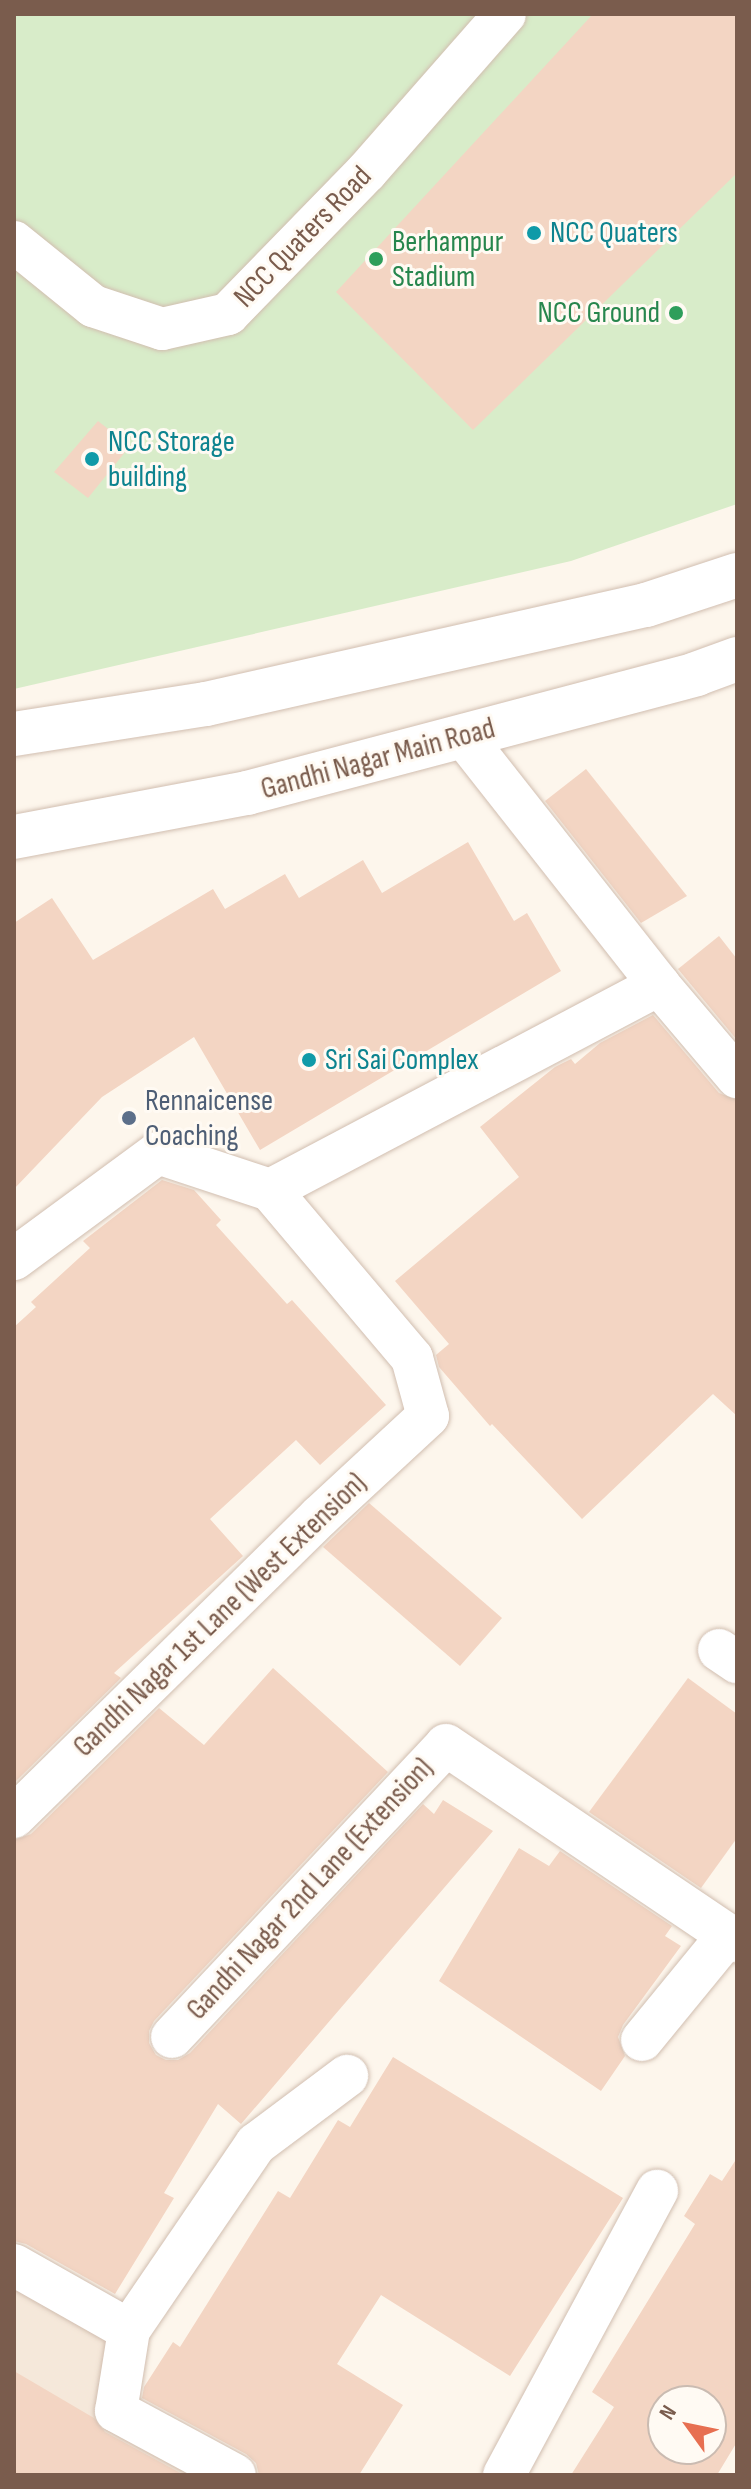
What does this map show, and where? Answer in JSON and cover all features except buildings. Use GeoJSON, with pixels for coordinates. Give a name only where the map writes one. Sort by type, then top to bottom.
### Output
{"type":"FeatureCollection","features":[{"type":"Feature","properties":{"kind":"street","name":"NCC Quaters Road"},"geometry":{"type":"LineString","coordinates":[[14,242],[93,306],[162,329],[228,314],[367,171],[505,14]]}},
{"type":"Feature","properties":{"kind":"street"},"geometry":{"type":"LineString","coordinates":[[14,734],[206,704],[646,605],[737,575]]}},
{"type":"Feature","properties":{"kind":"street","name":"Gandhi Nagar Main Road"},"geometry":{"type":"LineString","coordinates":[[14,837],[247,793],[696,674],[737,659]]}},
{"type":"Feature","properties":{"kind":"street"},"geometry":{"type":"LineString","coordinates":[[464,737],[659,985],[737,1077]]}},
{"type":"Feature","properties":{"kind":"street"},"geometry":{"type":"LineString","coordinates":[[14,1259],[158,1153],[270,1190],[659,985]]}},
{"type":"Feature","properties":{"kind":"street","name":"Gandhi Nagar 1st Lane (West Extension)"},"geometry":{"type":"LineString","coordinates":[[14,1817],[319,1517],[428,1416],[412,1358],[270,1190]]}},
{"type":"Feature","properties":{"kind":"street","name":"Gandhi Nagar 2nd Lane (Extension)"},"geometry":{"type":"LineString","coordinates":[[172,2037],[446,1745],[732,1938],[642,2040]]}},
{"type":"Feature","properties":{"kind":"street"},"geometry":{"type":"LineString","coordinates":[[235,2475],[116,2411],[129,2330],[256,2144],[347,2076]]}},
{"type":"Feature","properties":{"kind":"street"},"geometry":{"type":"LineString","coordinates":[[504,2475],[657,2191]]}},
{"type":"Feature","properties":{"kind":"street"},"geometry":{"type":"LineString","coordinates":[[14,2265],[129,2330]]}},
{"type":"Feature","properties":{"kind":"shaded area"},"geometry":{"type":"Polygon","coordinates":[[[14,2290],[118,2335],[110,2412],[218,2475],[14,2475],[14,2290]]]}},
{"type":"Feature","properties":{"kind":"green space","name":"Berhampur Stadium"},"geometry":{"type":"Polygon","coordinates":[[[14,14],[737,14],[737,504],[571,561],[14,689],[14,14]]]}},
{"type":"Feature","properties":{"kind":"place","name":"NCC Quaters"},"geometry":{"type":"Point","coordinates":[534,233]}},
{"type":"Feature","properties":{"kind":"place","name":"Berhampur Stadium"},"geometry":{"type":"Point","coordinates":[376,259]}},
{"type":"Feature","properties":{"kind":"place","name":"NCC Ground"},"geometry":{"type":"Point","coordinates":[676,313]}},
{"type":"Feature","properties":{"kind":"place","name":"NCC Storage building"},"geometry":{"type":"Point","coordinates":[92,459]}},
{"type":"Feature","properties":{"kind":"place","name":"Sri Sai Complex"},"geometry":{"type":"Point","coordinates":[309,1060]}},
{"type":"Feature","properties":{"kind":"place","name":"Rennaicense Coaching"},"geometry":{"type":"Point","coordinates":[129,1118]}}]}
